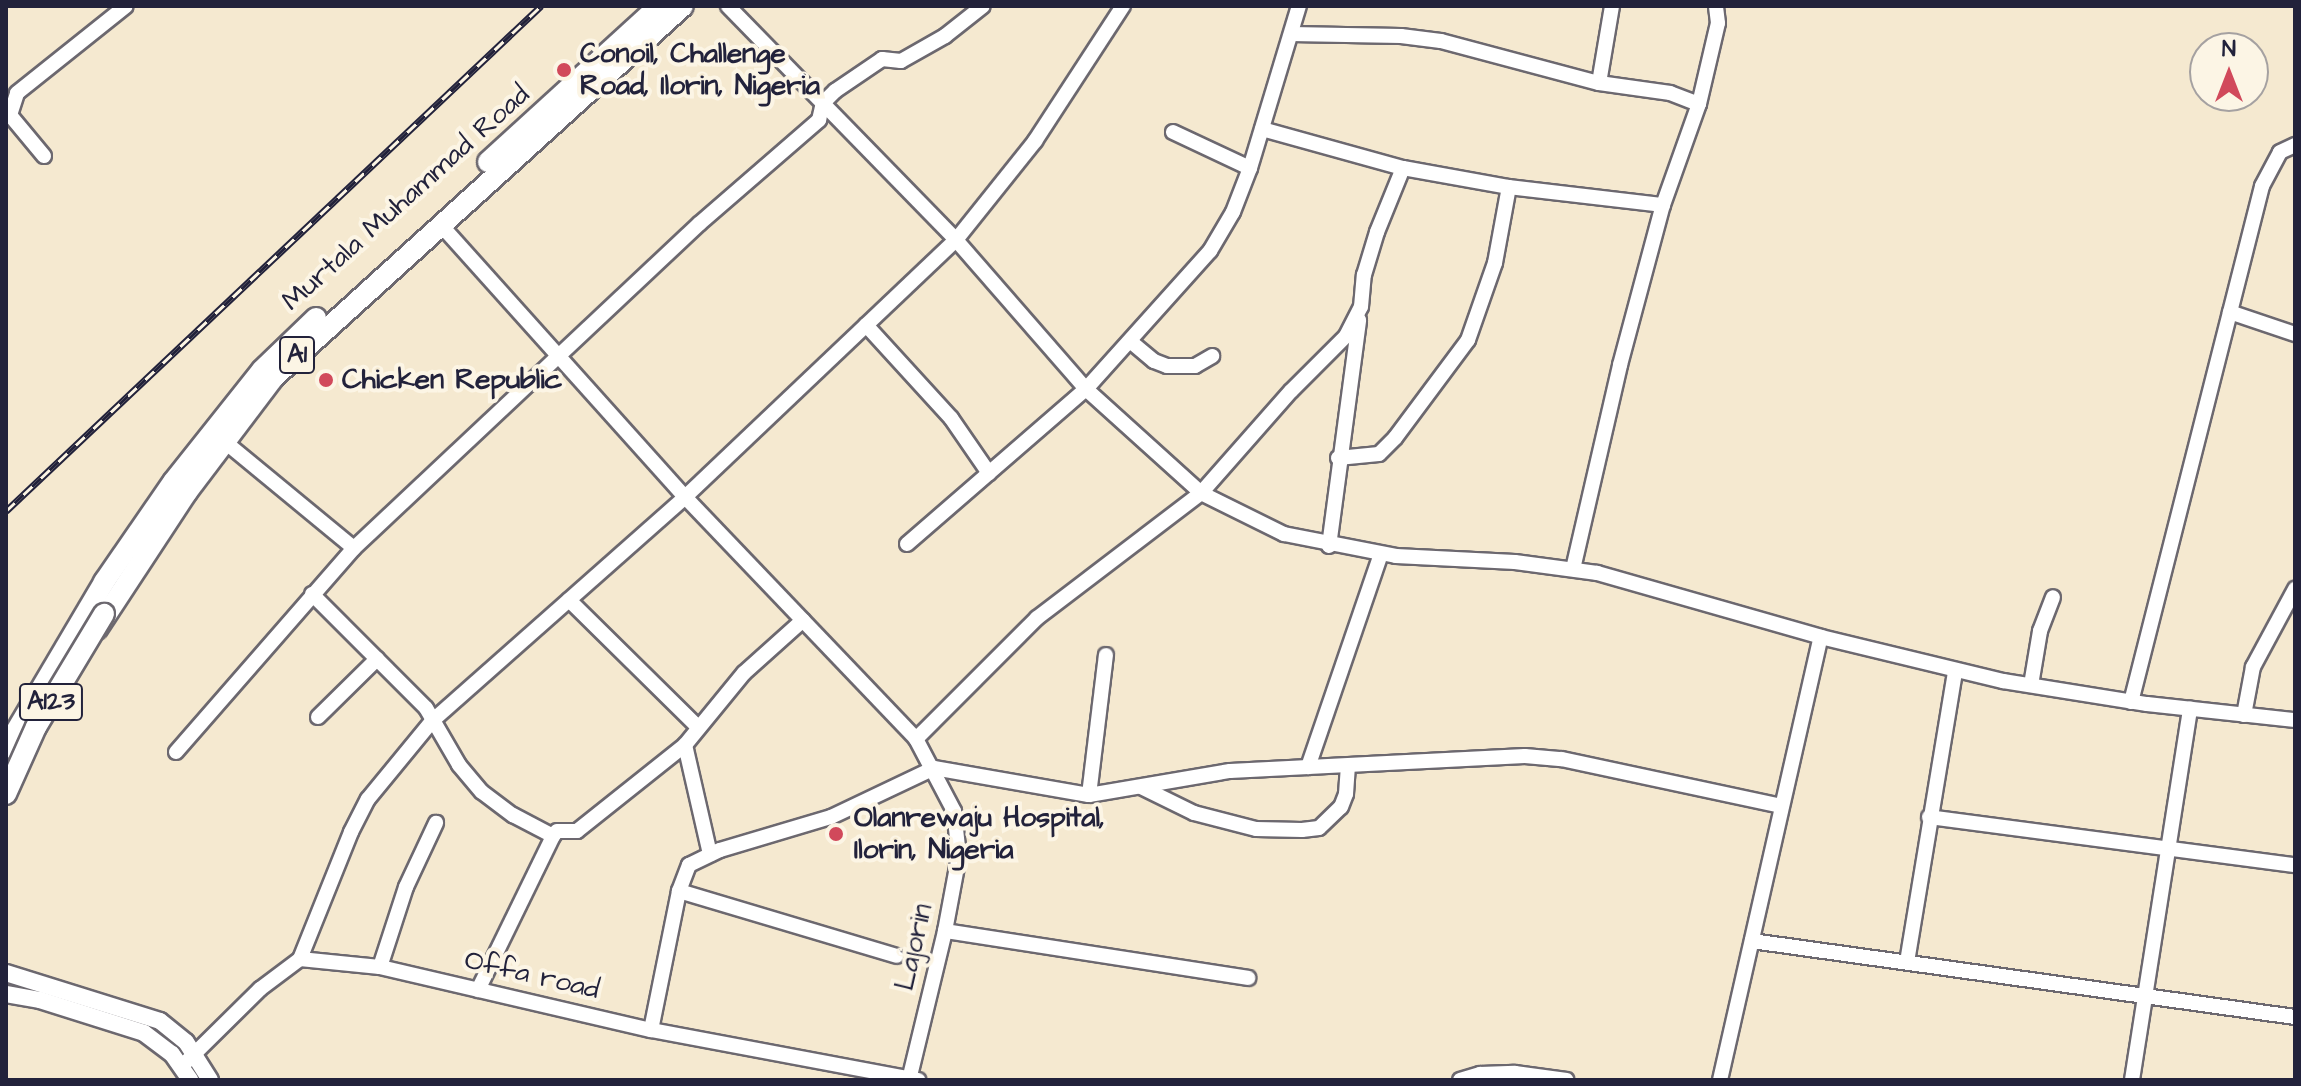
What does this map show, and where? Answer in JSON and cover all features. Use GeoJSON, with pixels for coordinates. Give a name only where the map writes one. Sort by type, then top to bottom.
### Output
{"type":"FeatureCollection","features":[{"type":"Feature","properties":{"kind":"highway","name":"Murtala Muhammad Road"},"geometry":{"type":"LineString","coordinates":[[6,784],[180,487],[236,401],[287,343],[659,6]]}},
{"type":"Feature","properties":{"kind":"highway","name":"Murtala Muhammad Road"},"geometry":{"type":"LineString","coordinates":[[6,748],[104,582],[274,377],[683,6]]}},
{"type":"Feature","properties":{"kind":"highway","name":"A123"},"geometry":{"type":"LineString","coordinates":[[6,773],[101,612],[180,487]]}},
{"type":"Feature","properties":{"kind":"highway","name":"A123"},"geometry":{"type":"LineString","coordinates":[[6,794],[36,727],[101,612]]}},
{"type":"Feature","properties":{"kind":"main road"},"geometry":{"type":"LineString","coordinates":[[6,973],[142,1013],[175,1032],[196,1054],[210,1080]]}},
{"type":"Feature","properties":{"kind":"main road"},"geometry":{"type":"LineString","coordinates":[[6,994],[40,1000],[144,1033],[172,1054],[186,1073]]}},
{"type":"Feature","properties":{"kind":"street"},"geometry":{"type":"LineString","coordinates":[[44,156],[10,115],[17,93],[126,6]]}},
{"type":"Feature","properties":{"kind":"street"},"geometry":{"type":"LineString","coordinates":[[728,6],[956,240],[1086,389],[1201,493],[1284,534],[1329,546],[1381,554],[1515,562],[1573,569],[1744,612],[1821,637],[1955,671],[2131,702],[2295,720]]}},
{"type":"Feature","properties":{"kind":"street"},"geometry":{"type":"LineString","coordinates":[[176,752],[354,548],[699,224],[819,120],[823,103],[850,78],[882,59],[901,61],[945,36],[983,6]]}},
{"type":"Feature","properties":{"kind":"street"},"geometry":{"type":"LineString","coordinates":[[186,1073],[196,1054],[260,989],[300,959],[351,832],[368,799],[432,721],[685,497],[956,240],[1035,141],[1123,6]]}},
{"type":"Feature","properties":{"kind":"street"},"geometry":{"type":"LineString","coordinates":[[907,544],[1086,389],[1210,251],[1233,212],[1250,168],[1299,6]]}},
{"type":"Feature","properties":{"kind":"street"},"geometry":{"type":"LineString","coordinates":[[1599,83],[1612,6]]}},
{"type":"Feature","properties":{"kind":"street"},"geometry":{"type":"LineString","coordinates":[[1573,569],[1620,365],[1663,205],[1699,104],[1719,9]]}},
{"type":"Feature","properties":{"kind":"street"},"geometry":{"type":"LineString","coordinates":[[1291,34],[1401,36],[1441,41],[1599,83],[1670,93],[1699,104]]}},
{"type":"Feature","properties":{"kind":"street"},"geometry":{"type":"LineString","coordinates":[[1262,129],[1403,168],[1509,187],[1663,205]]}},
{"type":"Feature","properties":{"kind":"street"},"geometry":{"type":"LineString","coordinates":[[1173,132],[1250,168]]}},
{"type":"Feature","properties":{"kind":"street"},"geometry":{"type":"LineString","coordinates":[[2131,702],[2268,169],[2280,152],[2295,145]]}},
{"type":"Feature","properties":{"kind":"street"},"geometry":{"type":"LineString","coordinates":[[1329,546],[1364,275],[1377,232],[1403,168]]}},
{"type":"Feature","properties":{"kind":"street"},"geometry":{"type":"LineString","coordinates":[[1338,458],[1379,454],[1395,438],[1468,340],[1495,263],[1509,187]]}},
{"type":"Feature","properties":{"kind":"street","name":"Lajorin"},"geometry":{"type":"LineString","coordinates":[[440,224],[685,497],[916,739],[934,768],[954,811],[960,837],[945,931],[912,1079]]}},
{"type":"Feature","properties":{"kind":"street"},"geometry":{"type":"LineString","coordinates":[[916,739],[1037,618],[1201,493],[1291,391],[1346,336],[1361,307]]}},
{"type":"Feature","properties":{"kind":"street"},"geometry":{"type":"LineString","coordinates":[[2230,312],[2295,334]]}},
{"type":"Feature","properties":{"kind":"street"},"geometry":{"type":"LineString","coordinates":[[866,325],[951,418],[989,473]]}},
{"type":"Feature","properties":{"kind":"street"},"geometry":{"type":"LineString","coordinates":[[1130,341],[1154,361],[1167,366],[1195,366],[1212,356]]}},
{"type":"Feature","properties":{"kind":"street"},"geometry":{"type":"LineString","coordinates":[[224,441],[354,548]]}},
{"type":"Feature","properties":{"kind":"street"},"geometry":{"type":"LineString","coordinates":[[1308,767],[1381,554]]}},
{"type":"Feature","properties":{"kind":"street"},"geometry":{"type":"LineString","coordinates":[[2244,715],[2253,667],[2295,589]]}},
{"type":"Feature","properties":{"kind":"street"},"geometry":{"type":"LineString","coordinates":[[312,594],[426,708],[459,765],[482,792],[513,815],[553,836]]}},
{"type":"Feature","properties":{"kind":"street"},"geometry":{"type":"LineString","coordinates":[[2031,685],[2040,631],[2053,597]]}},
{"type":"Feature","properties":{"kind":"street"},"geometry":{"type":"LineString","coordinates":[[569,600],[698,727]]}},
{"type":"Feature","properties":{"kind":"street"},"geometry":{"type":"LineString","coordinates":[[478,990],[557,831],[577,831],[685,745],[752,664],[803,620]]}},
{"type":"Feature","properties":{"kind":"street"},"geometry":{"type":"LineString","coordinates":[[1720,1080],[1821,637]]}},
{"type":"Feature","properties":{"kind":"street"},"geometry":{"type":"LineString","coordinates":[[1089,795],[1106,655]]}},
{"type":"Feature","properties":{"kind":"street"},"geometry":{"type":"LineString","coordinates":[[318,717],[377,659]]}},
{"type":"Feature","properties":{"kind":"street"},"geometry":{"type":"LineString","coordinates":[[1907,962],[1955,671]]}},
{"type":"Feature","properties":{"kind":"street"},"geometry":{"type":"LineString","coordinates":[[2132,1080],[2190,709]]}},
{"type":"Feature","properties":{"kind":"street"},"geometry":{"type":"LineString","coordinates":[[685,745],[710,854]]}},
{"type":"Feature","properties":{"kind":"street"},"geometry":{"type":"LineString","coordinates":[[651,1030],[679,891],[689,865],[710,854],[831,817],[934,768],[1089,795],[1190,775],[1525,756],[1562,759],[1781,806]]}},
{"type":"Feature","properties":{"kind":"street"},"geometry":{"type":"LineString","coordinates":[[1141,787],[1194,813],[1284,832],[1319,828],[1333,818],[1346,794],[1348,766]]}},
{"type":"Feature","properties":{"kind":"street"},"geometry":{"type":"LineString","coordinates":[[1929,817],[2169,851],[2295,865]]}},
{"type":"Feature","properties":{"kind":"street"},"geometry":{"type":"LineString","coordinates":[[380,967],[406,887],[436,823]]}},
{"type":"Feature","properties":{"kind":"street"},"geometry":{"type":"LineString","coordinates":[[679,891],[897,956]]}},
{"type":"Feature","properties":{"kind":"street"},"geometry":{"type":"LineString","coordinates":[[945,931],[1248,978]]}},
{"type":"Feature","properties":{"kind":"street"},"geometry":{"type":"LineString","coordinates":[[1752,941],[2295,1017]]}},
{"type":"Feature","properties":{"kind":"street","name":"Offa road"},"geometry":{"type":"LineString","coordinates":[[300,959],[380,967],[651,1030],[912,1079]]}},
{"type":"Feature","properties":{"kind":"street"},"geometry":{"type":"LineString","coordinates":[[1460,1080],[1480,1074],[1515,1073],[1567,1080]]}},
{"type":"Feature","properties":{"kind":"railway"},"geometry":{"type":"LineString","coordinates":[[6,511],[541,6]]}},
{"type":"Feature","properties":{"kind":"place","name":"Conoil, Challenge Road, Ilorin, Nigeria"},"geometry":{"type":"Point","coordinates":[564,70]}},
{"type":"Feature","properties":{"kind":"place","name":"Chicken Republic"},"geometry":{"type":"Point","coordinates":[326,380]}},
{"type":"Feature","properties":{"kind":"place","name":"Olanrewaju Hospital, Ilorin, Nigeria"},"geometry":{"type":"Point","coordinates":[836,834]}}]}
